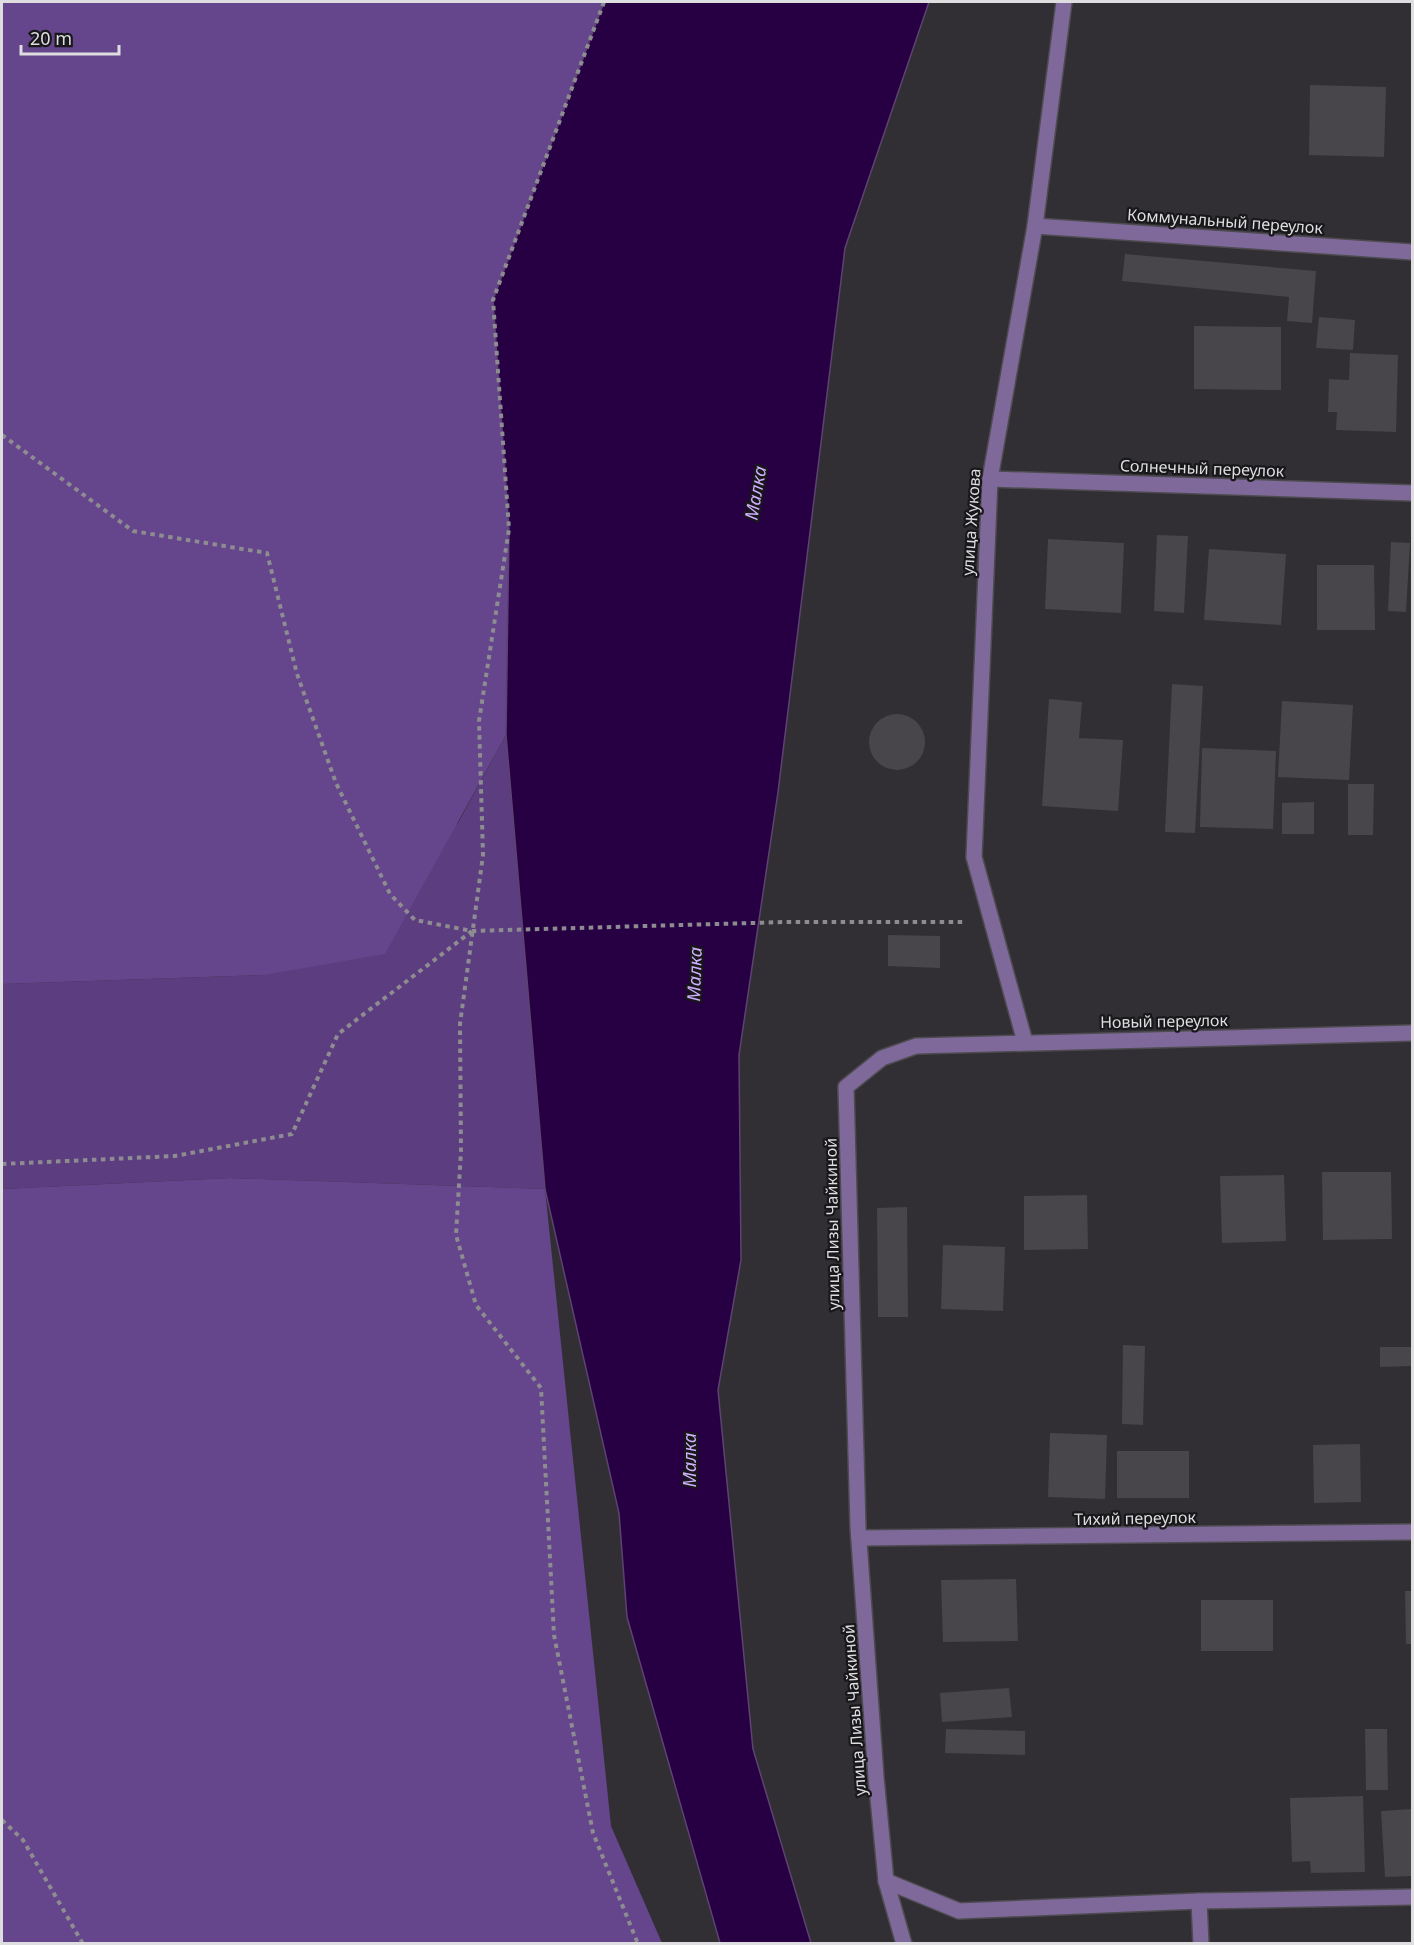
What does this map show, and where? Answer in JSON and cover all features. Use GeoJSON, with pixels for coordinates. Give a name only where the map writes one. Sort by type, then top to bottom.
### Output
{"type":"FeatureCollection","features":[{"type":"Feature","properties":{"kind":"street","name":"улица Жукова"},"geometry":{"type":"LineString","coordinates":[[1025,1042],[974,857],[990,479],[1035,226],[1064,2]]}},
{"type":"Feature","properties":{"kind":"street","name":"Коммунальный переулок"},"geometry":{"type":"LineString","coordinates":[[1035,226],[1413,252]]}},
{"type":"Feature","properties":{"kind":"street","name":"Солнечный переулок"},"geometry":{"type":"LineString","coordinates":[[990,479],[1413,493]]}},
{"type":"Feature","properties":{"kind":"street","name":"Новый переулок"},"geometry":{"type":"LineString","coordinates":[[916,1046],[1413,1034]]}},
{"type":"Feature","properties":{"kind":"street","name":"улица Лизы Чайкиной"},"geometry":{"type":"LineString","coordinates":[[904,1944],[886,1881],[876,1777],[859,1538],[846,1088],[882,1058],[916,1046]]}},
{"type":"Feature","properties":{"kind":"street","name":"Тихий переулок"},"geometry":{"type":"LineString","coordinates":[[859,1538],[1413,1532]]}},
{"type":"Feature","properties":{"kind":"street"},"geometry":{"type":"LineString","coordinates":[[886,1881],[959,1911],[1199,1901],[1413,1897]]}},
{"type":"Feature","properties":{"kind":"street"},"geometry":{"type":"LineString","coordinates":[[1199,1901],[1201,1944]]}},
{"type":"Feature","properties":{"kind":"path"},"geometry":{"type":"LineString","coordinates":[[603,2],[492,300],[509,529],[479,721],[483,855],[460,1024],[461,1151],[456,1235],[476,1305],[541,1388],[554,1635],[593,1833],[638,1944]]}},
{"type":"Feature","properties":{"kind":"path"},"geometry":{"type":"LineString","coordinates":[[2,435],[133,531],[267,553],[297,674],[332,772],[390,894],[415,920],[472,931],[786,922],[961,921],[994,927]]}},
{"type":"Feature","properties":{"kind":"path"},"geometry":{"type":"LineString","coordinates":[[2,1164],[175,1156],[292,1134],[338,1034],[472,931]]}},
{"type":"Feature","properties":{"kind":"path"},"geometry":{"type":"LineString","coordinates":[[2,1820],[23,1840],[83,1944]]}},
{"type":"Feature","properties":{"kind":"shaded area"},"geometry":{"type":"Polygon","coordinates":[[[2,2],[604,2],[493,300],[509,529],[506,735],[385,954],[264,975],[2,984],[2,2]]]}},
{"type":"Feature","properties":{"kind":"shaded area"},"geometry":{"type":"Polygon","coordinates":[[[506,735],[545,1189],[230,1178],[2,1189],[2,984],[264,975],[458,823],[506,735]]]}},
{"type":"Feature","properties":{"kind":"shaded area"},"geometry":{"type":"Polygon","coordinates":[[[230,1178],[545,1189],[611,1826],[662,1943],[2,1943],[2,1189],[230,1178]]]}},
{"type":"Feature","properties":{"kind":"water","name":"Малка"},"geometry":{"type":"Polygon","coordinates":[[[604,2],[929,2],[845,248],[778,792],[739,1055],[741,1260],[718,1390],[753,1749],[811,1943],[720,1943],[627,1617],[619,1513],[545,1189],[506,735],[509,529],[493,300],[604,2]]]}},
{"type":"Feature","properties":{"kind":"building"},"geometry":{"type":"Polygon","coordinates":[[[1310,85],[1386,87],[1384,157],[1309,155],[1310,85]]]}},
{"type":"Feature","properties":{"kind":"building"},"geometry":{"type":"Polygon","coordinates":[[[1125,254],[1316,271],[1312,323],[1287,321],[1289,297],[1122,281],[1125,254]]]}},
{"type":"Feature","properties":{"kind":"building"},"geometry":{"type":"Polygon","coordinates":[[[1319,317],[1355,320],[1353,350],[1316,348],[1319,317]]]}},
{"type":"Feature","properties":{"kind":"building"},"geometry":{"type":"Polygon","coordinates":[[[1194,326],[1281,327],[1281,390],[1194,389],[1194,326]]]}},
{"type":"Feature","properties":{"kind":"building"},"geometry":{"type":"Polygon","coordinates":[[[1350,353],[1398,355],[1396,432],[1336,430],[1337,412],[1328,412],[1329,379],[1349,380],[1350,353]]]}},
{"type":"Feature","properties":{"kind":"building"},"geometry":{"type":"Polygon","coordinates":[[[1157,535],[1188,536],[1184,613],[1154,611],[1157,535]]]}},
{"type":"Feature","properties":{"kind":"building"},"geometry":{"type":"Polygon","coordinates":[[[1048,539],[1124,543],[1121,613],[1045,609],[1048,539]]]}},
{"type":"Feature","properties":{"kind":"building"},"geometry":{"type":"Polygon","coordinates":[[[1391,542],[1410,543],[1406,612],[1388,611],[1391,542]]]}},
{"type":"Feature","properties":{"kind":"building"},"geometry":{"type":"Polygon","coordinates":[[[1209,549],[1286,554],[1281,625],[1204,620],[1209,549]]]}},
{"type":"Feature","properties":{"kind":"building"},"geometry":{"type":"Polygon","coordinates":[[[1317,565],[1374,565],[1375,630],[1317,630],[1317,565]]]}},
{"type":"Feature","properties":{"kind":"building"},"geometry":{"type":"Polygon","coordinates":[[[1172,684],[1203,686],[1195,833],[1165,832],[1172,684]]]}},
{"type":"Feature","properties":{"kind":"building"},"geometry":{"type":"Polygon","coordinates":[[[1049,699],[1082,702],[1079,738],[1123,740],[1118,811],[1042,806],[1049,699]]]}},
{"type":"Feature","properties":{"kind":"building"},"geometry":{"type":"Polygon","coordinates":[[[1282,701],[1353,705],[1349,780],[1278,777],[1282,701]]]}},
{"type":"Feature","properties":{"kind":"building"},"geometry":{"type":"Polygon","coordinates":[[[891,714],[903,714],[913,718],[921,726],[925,742],[921,758],[913,766],[903,770],[891,770],[881,766],[873,758],[869,748],[869,736],[873,726],[881,718],[891,714]]]}},
{"type":"Feature","properties":{"kind":"building"},"geometry":{"type":"Polygon","coordinates":[[[1202,748],[1276,751],[1273,829],[1200,827],[1202,748]]]}},
{"type":"Feature","properties":{"kind":"building"},"geometry":{"type":"Polygon","coordinates":[[[1348,784],[1374,784],[1373,835],[1348,835],[1348,784]]]}},
{"type":"Feature","properties":{"kind":"building"},"geometry":{"type":"Polygon","coordinates":[[[1314,802],[1314,834],[1282,834],[1282,803],[1314,802]]]}},
{"type":"Feature","properties":{"kind":"building"},"geometry":{"type":"Polygon","coordinates":[[[888,935],[940,936],[940,968],[888,966],[888,935]]]}},
{"type":"Feature","properties":{"kind":"building"},"geometry":{"type":"Polygon","coordinates":[[[1322,1172],[1391,1172],[1392,1239],[1323,1240],[1322,1172]]]}},
{"type":"Feature","properties":{"kind":"building"},"geometry":{"type":"Polygon","coordinates":[[[1284,1175],[1286,1241],[1222,1243],[1220,1176],[1284,1175]]]}},
{"type":"Feature","properties":{"kind":"building"},"geometry":{"type":"Polygon","coordinates":[[[1087,1195],[1088,1249],[1024,1250],[1024,1196],[1087,1195]]]}},
{"type":"Feature","properties":{"kind":"building"},"geometry":{"type":"Polygon","coordinates":[[[907,1207],[908,1317],[878,1317],[877,1208],[907,1207]]]}},
{"type":"Feature","properties":{"kind":"building"},"geometry":{"type":"Polygon","coordinates":[[[943,1245],[1005,1247],[1003,1311],[941,1309],[943,1245]]]}},
{"type":"Feature","properties":{"kind":"building"},"geometry":{"type":"Polygon","coordinates":[[[1123,1345],[1145,1346],[1143,1425],[1122,1424],[1123,1345]]]}},
{"type":"Feature","properties":{"kind":"building"},"geometry":{"type":"Polygon","coordinates":[[[1380,1347],[1412,1347],[1412,1366],[1380,1367],[1380,1347]]]}},
{"type":"Feature","properties":{"kind":"building"},"geometry":{"type":"Polygon","coordinates":[[[1050,1433],[1107,1435],[1105,1499],[1048,1497],[1050,1433]]]}},
{"type":"Feature","properties":{"kind":"building"},"geometry":{"type":"Polygon","coordinates":[[[1360,1444],[1361,1502],[1314,1503],[1313,1445],[1360,1444]]]}},
{"type":"Feature","properties":{"kind":"building"},"geometry":{"type":"Polygon","coordinates":[[[1117,1451],[1189,1451],[1189,1498],[1117,1498],[1117,1451]]]}},
{"type":"Feature","properties":{"kind":"building"},"geometry":{"type":"Polygon","coordinates":[[[1016,1579],[1018,1641],[943,1642],[941,1580],[1016,1579]]]}},
{"type":"Feature","properties":{"kind":"building"},"geometry":{"type":"Polygon","coordinates":[[[1405,1591],[1412,1591],[1412,1644],[1406,1644],[1405,1591]]]}},
{"type":"Feature","properties":{"kind":"building"},"geometry":{"type":"Polygon","coordinates":[[[1201,1600],[1273,1600],[1273,1651],[1201,1651],[1201,1600]]]}},
{"type":"Feature","properties":{"kind":"building"},"geometry":{"type":"Polygon","coordinates":[[[1009,1688],[1012,1717],[942,1722],[940,1693],[1009,1688]]]}},
{"type":"Feature","properties":{"kind":"building"},"geometry":{"type":"Polygon","coordinates":[[[946,1729],[1025,1731],[1025,1755],[945,1753],[946,1729]]]}},
{"type":"Feature","properties":{"kind":"building"},"geometry":{"type":"Polygon","coordinates":[[[1365,1729],[1387,1729],[1388,1790],[1366,1790],[1365,1729]]]}},
{"type":"Feature","properties":{"kind":"building"},"geometry":{"type":"Polygon","coordinates":[[[1363,1796],[1365,1872],[1311,1873],[1310,1861],[1292,1862],[1290,1798],[1363,1796]]]}},
{"type":"Feature","properties":{"kind":"building"},"geometry":{"type":"Polygon","coordinates":[[[1412,1809],[1412,1876],[1385,1877],[1381,1811],[1412,1809]]]}}]}
